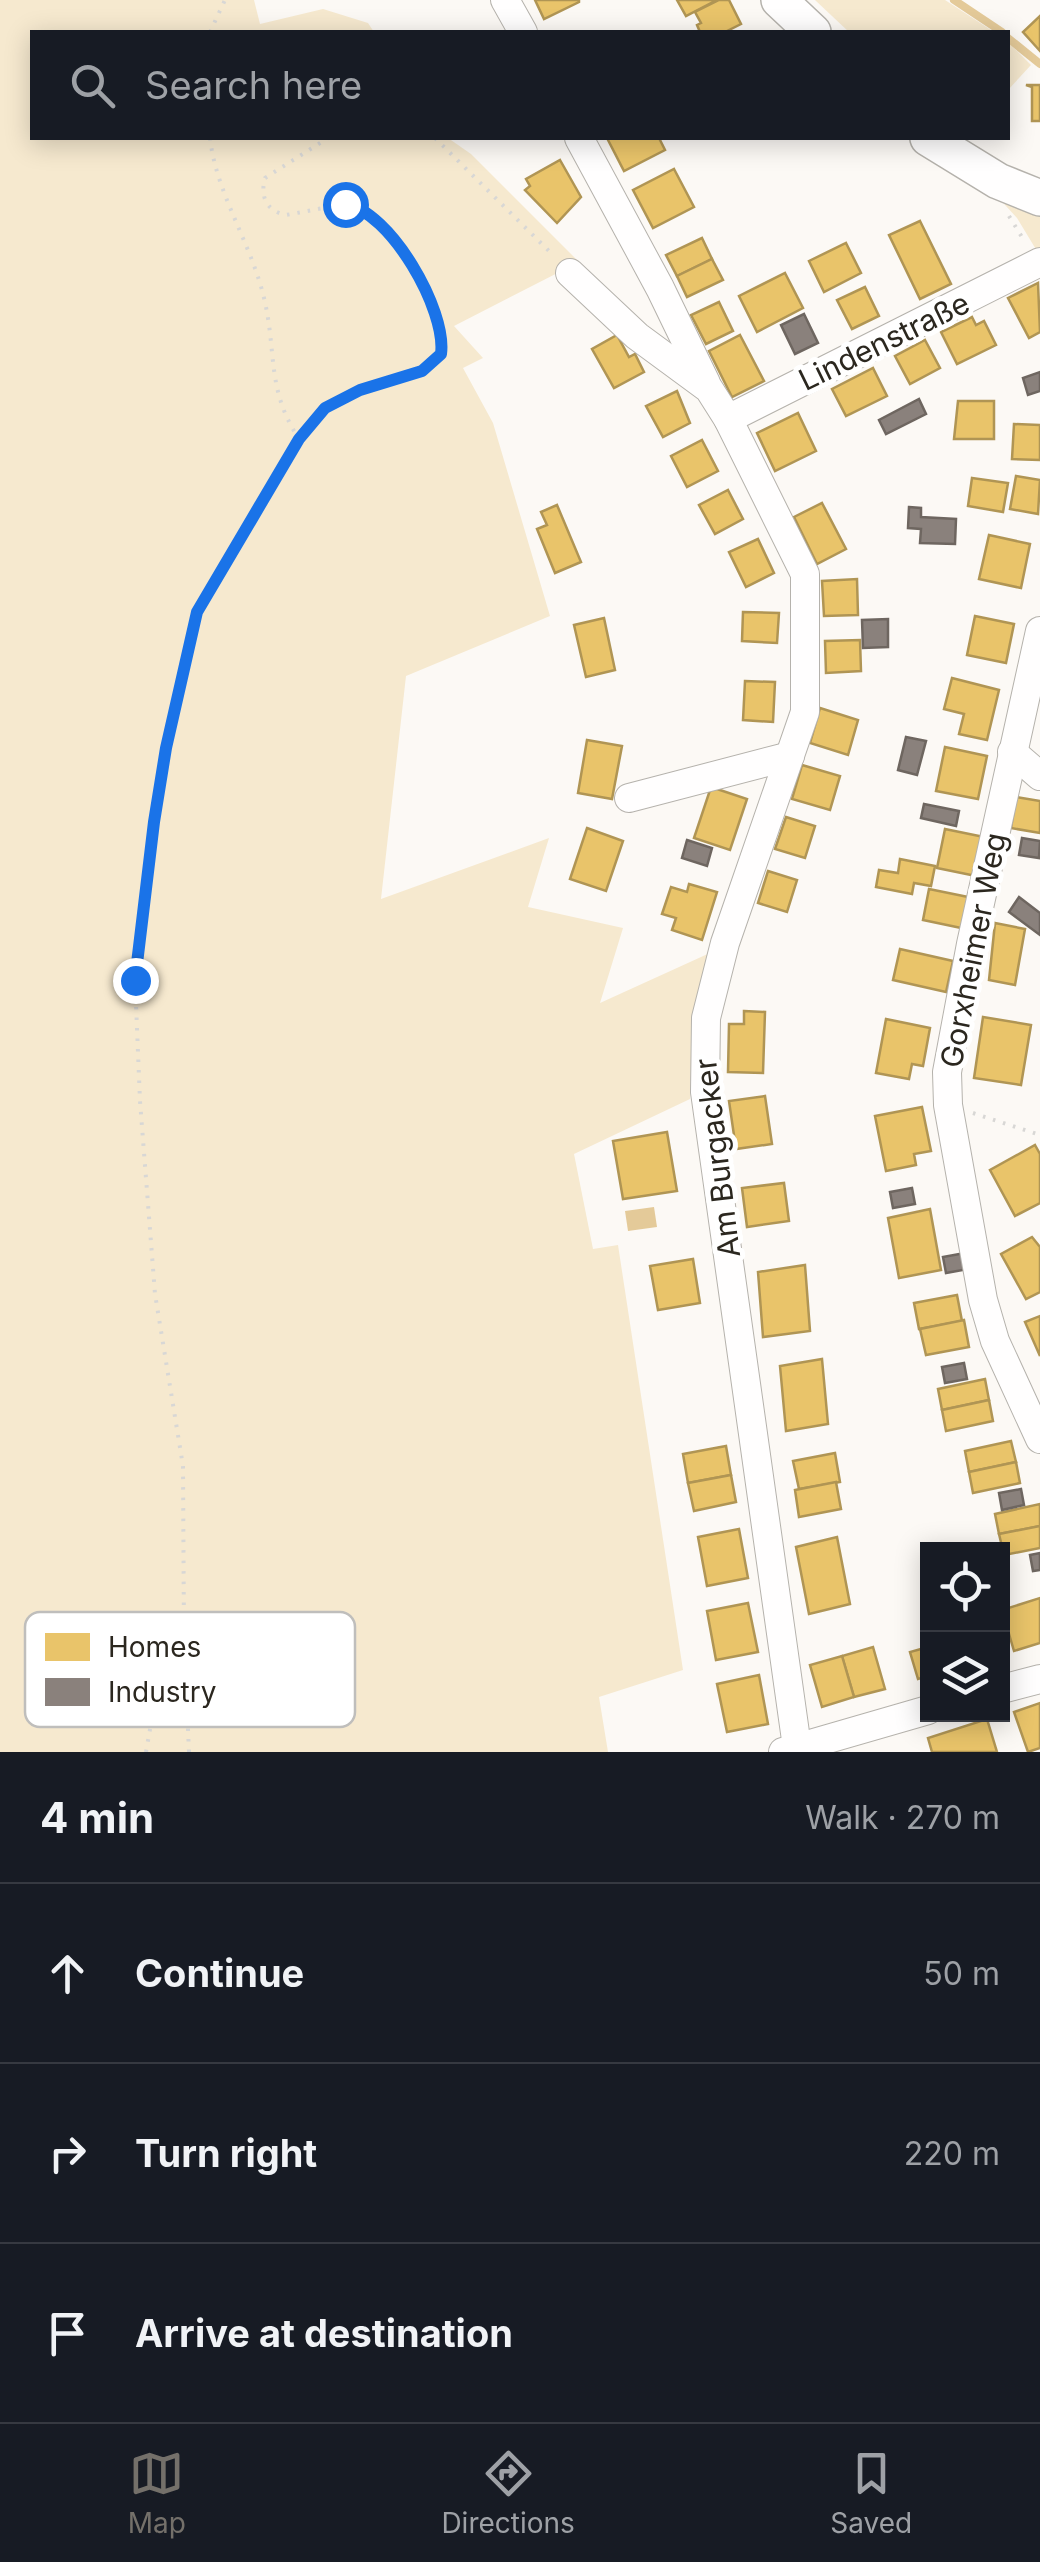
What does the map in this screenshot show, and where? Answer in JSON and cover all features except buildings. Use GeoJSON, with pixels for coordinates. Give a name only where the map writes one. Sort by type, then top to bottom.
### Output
{"type":"FeatureCollection","features":[{"type":"Feature","properties":{"kind":"main road"},"geometry":{"type":"LineString","coordinates":[[779,0],[811,30]]}},
{"type":"Feature","properties":{"kind":"main road"},"geometry":{"type":"LineString","coordinates":[[931,140],[998,181],[1040,198]]}},
{"type":"Feature","properties":{"kind":"street"},"geometry":{"type":"LineString","coordinates":[[505,0],[521,30]]}},
{"type":"Feature","properties":{"kind":"street"},"geometry":{"type":"LineString","coordinates":[[580,140],[709,389]]}},
{"type":"Feature","properties":{"kind":"street","name":"Lindenstraße"},"geometry":{"type":"LineString","coordinates":[[728,419],[1038,264]]}},
{"type":"Feature","properties":{"kind":"street"},"geometry":{"type":"LineString","coordinates":[[570,273],[637,336],[709,389]]}},
{"type":"Feature","properties":{"kind":"street","name":"Am Burgacker"},"geometry":{"type":"LineString","coordinates":[[709,389],[728,419],[805,574],[805,712],[725,943],[703,1042],[705,1092],[790,1750]]}},
{"type":"Feature","properties":{"kind":"street","name":"Gorxheimer Weg"},"geometry":{"type":"LineString","coordinates":[[1040,632],[959,1004],[948,1072],[948,1105],[982,1300],[994,1341],[1040,1439]]}},
{"type":"Feature","properties":{"kind":"street"},"geometry":{"type":"LineString","coordinates":[[1012,752],[1040,776]]}},
{"type":"Feature","properties":{"kind":"street"},"geometry":{"type":"LineString","coordinates":[[628,798],[790,756]]}},
{"type":"Feature","properties":{"kind":"street"},"geometry":{"type":"LineString","coordinates":[[1010,1688],[1040,1679]]}},
{"type":"Feature","properties":{"kind":"street"},"geometry":{"type":"LineString","coordinates":[[790,1750],[920,1712]]}},
{"type":"Feature","properties":{"kind":"path"},"geometry":{"type":"LineString","coordinates":[[211,30],[225,0]]}},
{"type":"Feature","properties":{"kind":"path"},"geometry":{"type":"LineString","coordinates":[[210,140],[212,162],[240,227],[264,299],[278,399],[299,439]]}},
{"type":"Feature","properties":{"kind":"path"},"geometry":{"type":"LineString","coordinates":[[184,1612],[183,1466],[155,1294],[135,980],[166,748],[197,612],[299,439],[325,408],[360,390],[422,371],[436,360],[442,345],[424,288],[388,230],[370,213],[345,204],[286,215],[267,204],[262,193],[265,178],[325,140]]}},
{"type":"Feature","properties":{"kind":"path"},"geometry":{"type":"LineString","coordinates":[[437,140],[570,273]]}},
{"type":"Feature","properties":{"kind":"path"},"geometry":{"type":"LineString","coordinates":[[1004,211],[1038,264]]}},
{"type":"Feature","properties":{"kind":"path"},"geometry":{"type":"LineString","coordinates":[[981,1116],[1040,1135]]}},
{"type":"Feature","properties":{"kind":"path"},"geometry":{"type":"LineString","coordinates":[[146,1752],[150,1727]]}},
{"type":"Feature","properties":{"kind":"path"},"geometry":{"type":"LineString","coordinates":[[189,1727],[190,1752]]}},
{"type":"Feature","properties":{"kind":"shaded area"},"geometry":{"type":"Polygon","coordinates":[[[0,0],[254,0],[260,24],[323,9],[368,23],[373,30],[30,30],[30,140],[451,140],[471,154],[579,262],[454,326],[483,358],[463,368],[493,423],[550,616],[406,676],[381,899],[549,838],[528,907],[623,928],[600,1003],[712,952],[692,1018],[690,1099],[574,1154],[593,1249],[618,1245],[683,1670],[599,1697],[608,1752],[0,1752],[0,0]]]}},
{"type":"Feature","properties":{"kind":"shaded area"},"geometry":{"type":"Polygon","coordinates":[[[815,0],[945,0],[991,30],[847,30],[815,0]]]}},
{"type":"Feature","properties":{"kind":"shaded area"},"geometry":{"type":"Polygon","coordinates":[[[1010,44],[1031,65],[1010,88],[1010,44]]]}},
{"type":"Feature","properties":{"kind":"shaded area"},"geometry":{"type":"Polygon","coordinates":[[[995,194],[1040,214],[1040,256],[1017,218],[995,194]]]}},
{"type":"Feature","properties":{"kind":"shaded area"},"geometry":{"type":"Polygon","coordinates":[[[654,1207],[657,1227],[628,1231],[625,1211],[654,1207]]]}},
{"type":"Feature","properties":{"kind":"waterway"},"geometry":{"type":"LineString","coordinates":[[954,0],[999,30]]}},
{"type":"Feature","properties":{"kind":"waterway"},"geometry":{"type":"LineString","coordinates":[[1010,40],[1040,64]]}},
{"type":"Feature","properties":{"kind":"route"},"geometry":{"type":"LineString","coordinates":[[135,980],[166,748],[197,612],[299,439],[325,408],[360,390],[422,371],[441,354],[440,332],[424,288],[388,230],[370,213],[345,204]]}}]}
